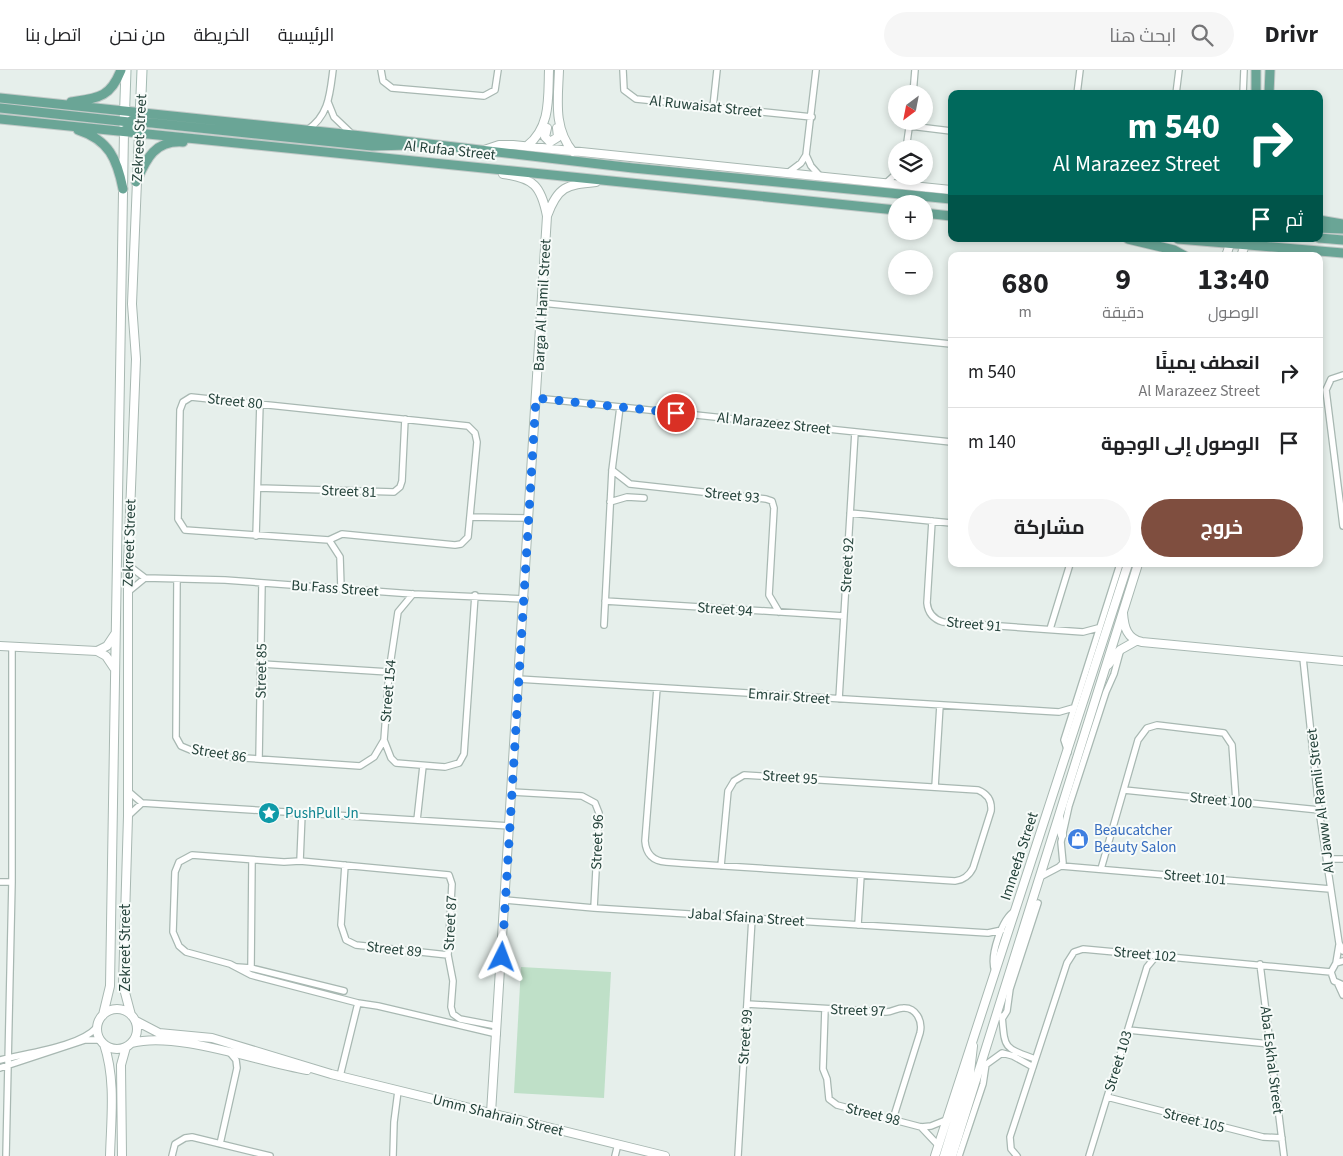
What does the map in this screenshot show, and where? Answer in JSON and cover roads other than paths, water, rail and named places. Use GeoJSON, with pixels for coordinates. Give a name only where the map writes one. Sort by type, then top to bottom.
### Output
{"type":"FeatureCollection","features":[{"type":"Feature","properties":{"kind":"main road"},"geometry":{"type":"LineString","coordinates":[[56,104],[92,99],[105,94],[113,87],[121,70]]}},
{"type":"Feature","properties":{"kind":"main road","name":"Zekreet Street"},"geometry":{"type":"LineString","coordinates":[[124,126],[126,70]]}},
{"type":"Feature","properties":{"kind":"main road","name":"Zekreet Street"},"geometry":{"type":"LineString","coordinates":[[139,132],[142,70]]}},
{"type":"Feature","properties":{"kind":"main road"},"geometry":{"type":"LineString","coordinates":[[1256,70],[1256,90]]}},
{"type":"Feature","properties":{"kind":"main road"},"geometry":{"type":"LineString","coordinates":[[1270,70],[1270,90]]}},
{"type":"Feature","properties":{"kind":"main road","name":"Al Rufaa Street"},"geometry":{"type":"LineString","coordinates":[[0,98],[56,104],[141,108],[482,151],[948,199]]}},
{"type":"Feature","properties":{"kind":"main road"},"geometry":{"type":"LineString","coordinates":[[0,108],[124,126],[140,122],[372,146],[404,146],[425,143]]}},
{"type":"Feature","properties":{"kind":"main road"},"geometry":{"type":"LineString","coordinates":[[124,126],[134,121],[141,108]]}},
{"type":"Feature","properties":{"kind":"main road","name":"Al Rufaa Street"},"geometry":{"type":"LineString","coordinates":[[0,119],[63,125],[124,126],[139,132],[218,141],[888,209]]}},
{"type":"Feature","properties":{"kind":"main road"},"geometry":{"type":"LineString","coordinates":[[63,125],[88,133],[105,144],[116,161],[123,189]]}},
{"type":"Feature","properties":{"kind":"main road"},"geometry":{"type":"LineString","coordinates":[[136,182],[148,156],[161,145],[171,142],[202,143],[218,141]]}},
{"type":"Feature","properties":{"kind":"main road"},"geometry":{"type":"LineString","coordinates":[[933,214],[948,216]]}},
{"type":"Feature","properties":{"kind":"main road"},"geometry":{"type":"LineString","coordinates":[[1323,221],[1343,224]]}},
{"type":"Feature","properties":{"kind":"main road"},"geometry":{"type":"LineString","coordinates":[[1323,228],[1343,229]]}},
{"type":"Feature","properties":{"kind":"main road"},"geometry":{"type":"LineString","coordinates":[[1323,238],[1343,240]]}},
{"type":"Feature","properties":{"kind":"main road"},"geometry":{"type":"LineString","coordinates":[[1141,242],[1177,252]]}},
{"type":"Feature","properties":{"kind":"main road"},"geometry":{"type":"LineString","coordinates":[[1246,242],[1343,253]]}},
{"type":"Feature","properties":{"kind":"main road"},"geometry":{"type":"LineString","coordinates":[[1323,256],[1343,253]]}},
{"type":"Feature","properties":{"kind":"street"},"geometry":{"type":"LineString","coordinates":[[306,130],[322,116],[328,102],[333,70]]}},
{"type":"Feature","properties":{"kind":"street"},"geometry":{"type":"LineString","coordinates":[[381,70],[383,81],[392,88],[484,96],[495,90],[498,70]]}},
{"type":"Feature","properties":{"kind":"street"},"geometry":{"type":"LineString","coordinates":[[549,70],[549,120],[544,134],[550,142],[558,137],[559,70]]}},
{"type":"Feature","properties":{"kind":"street","name":"Al Ruwaisat Street"},"geometry":{"type":"LineString","coordinates":[[623,70],[624,90],[632,98],[812,117]]}},
{"type":"Feature","properties":{"kind":"street"},"geometry":{"type":"LineString","coordinates":[[713,107],[717,70]]}},
{"type":"Feature","properties":{"kind":"street"},"geometry":{"type":"LineString","coordinates":[[789,172],[797,167],[806,155],[812,117],[816,70]]}},
{"type":"Feature","properties":{"kind":"street"},"geometry":{"type":"LineString","coordinates":[[914,85],[915,70]]}},
{"type":"Feature","properties":{"kind":"street"},"geometry":{"type":"LineString","coordinates":[[1078,90],[1080,70]]}},
{"type":"Feature","properties":{"kind":"street"},"geometry":{"type":"LineString","coordinates":[[1176,90],[1179,70]]}},
{"type":"Feature","properties":{"kind":"street"},"geometry":{"type":"LineString","coordinates":[[1243,90],[1244,70]]}},
{"type":"Feature","properties":{"kind":"street"},"geometry":{"type":"LineString","coordinates":[[328,102],[334,117],[353,135]]}},
{"type":"Feature","properties":{"kind":"street"},"geometry":{"type":"LineString","coordinates":[[527,146],[540,133],[548,108]]}},
{"type":"Feature","properties":{"kind":"street"},"geometry":{"type":"LineString","coordinates":[[557,109],[562,137],[573,152]]}},
{"type":"Feature","properties":{"kind":"street","name":"Zekreet Street"},"geometry":{"type":"LineString","coordinates":[[103,1015],[110,986],[124,126]]}},
{"type":"Feature","properties":{"kind":"street"},"geometry":{"type":"LineString","coordinates":[[933,127],[948,130]]}},
{"type":"Feature","properties":{"kind":"street","name":"Zekreet Street"},"geometry":{"type":"LineString","coordinates":[[133,1018],[123,985],[128,816],[128,565],[136,359],[132,304],[139,132]]}},
{"type":"Feature","properties":{"kind":"street","name":"Al Rufaa Street"},"geometry":{"type":"LineString","coordinates":[[482,151],[499,145],[527,146],[948,190]]}},
{"type":"Feature","properties":{"kind":"street"},"geometry":{"type":"LineString","coordinates":[[806,155],[811,166],[819,175]]}},
{"type":"Feature","properties":{"kind":"street","name":"Barga Al Hamil Street"},"geometry":{"type":"LineString","coordinates":[[476,167],[530,181],[541,193],[547,216],[525,598],[518,679],[491,1113]]}},
{"type":"Feature","properties":{"kind":"street","name":"Barga Al Hamil Street"},"geometry":{"type":"LineString","coordinates":[[547,216],[554,198],[562,189],[572,184],[607,180]]}},
{"type":"Feature","properties":{"kind":"street"},"geometry":{"type":"LineString","coordinates":[[542,303],[948,344]]}},
{"type":"Feature","properties":{"kind":"street"},"geometry":{"type":"LineString","coordinates":[[1343,375],[1331,379],[1326,390],[1343,526]]}},
{"type":"Feature","properties":{"kind":"street","name":"Street 80"},"geometry":{"type":"LineString","coordinates":[[194,397],[405,419],[461,424],[471,428],[475,433],[477,442],[471,518],[468,537],[458,544],[342,534],[329,540],[191,532],[180,525],[178,519],[180,410],[183,402],[194,397]]}},
{"type":"Feature","properties":{"kind":"street","name":"Al Marazeez Street"},"geometry":{"type":"LineString","coordinates":[[536,398],[948,442]]}},
{"type":"Feature","properties":{"kind":"street"},"geometry":{"type":"LineString","coordinates":[[256,536],[260,403]]}},
{"type":"Feature","properties":{"kind":"street"},"geometry":{"type":"LineString","coordinates":[[604,625],[612,470],[620,406]]}},
{"type":"Feature","properties":{"kind":"street","name":"Street 81"},"geometry":{"type":"LineString","coordinates":[[258,488],[394,492],[400,487],[402,482],[405,419]]}},
{"type":"Feature","properties":{"kind":"street","name":"Street 92"},"geometry":{"type":"LineString","coordinates":[[839,699],[855,432]]}},
{"type":"Feature","properties":{"kind":"street"},"geometry":{"type":"LineString","coordinates":[[1336,469],[1343,470]]}},
{"type":"Feature","properties":{"kind":"street","name":"Street 93"},"geometry":{"type":"LineString","coordinates":[[612,470],[630,484],[770,500],[774,508],[768,595],[779,612]]}},
{"type":"Feature","properties":{"kind":"street"},"geometry":{"type":"LineString","coordinates":[[610,502],[627,497],[644,498]]}},
{"type":"Feature","properties":{"kind":"street"},"geometry":{"type":"LineString","coordinates":[[850,513],[948,523]]}},
{"type":"Feature","properties":{"kind":"street"},"geometry":{"type":"LineString","coordinates":[[471,518],[529,518]]}},
{"type":"Feature","properties":{"kind":"street","name":"Street 91"},"geometry":{"type":"LineString","coordinates":[[932,521],[927,603],[933,617],[942,622],[1083,632],[1098,628]]}},
{"type":"Feature","properties":{"kind":"street"},"geometry":{"type":"LineString","coordinates":[[329,540],[340,558],[340,588]]}},
{"type":"Feature","properties":{"kind":"street"},"geometry":{"type":"LineString","coordinates":[[128,565],[145,578],[128,592]]}},
{"type":"Feature","properties":{"kind":"street"},"geometry":{"type":"LineString","coordinates":[[1050,629],[1069,567]]}},
{"type":"Feature","properties":{"kind":"street"},"geometry":{"type":"LineString","coordinates":[[1068,752],[1064,740],[1076,697],[1119,567]]}},
{"type":"Feature","properties":{"kind":"street","name":"Imneefa Street"},"geometry":{"type":"LineString","coordinates":[[934,1156],[1068,752],[1087,684],[1127,567]]}},
{"type":"Feature","properties":{"kind":"street","name":"Imneefa Street"},"geometry":{"type":"LineString","coordinates":[[952,1156],[1137,567]]}},
{"type":"Feature","properties":{"kind":"street","name":"Bu Fass Street"},"geometry":{"type":"LineString","coordinates":[[145,578],[262,583],[413,594],[525,598]]}},
{"type":"Feature","properties":{"kind":"street","name":"Street 86"},"geometry":{"type":"LineString","coordinates":[[177,579],[178,742],[190,750],[259,759],[360,766],[374,757],[384,740]]}},
{"type":"Feature","properties":{"kind":"street","name":"Street 85"},"geometry":{"type":"LineString","coordinates":[[259,759],[262,583]]}},
{"type":"Feature","properties":{"kind":"street","name":"Street 154"},"geometry":{"type":"LineString","coordinates":[[413,594],[398,612],[389,672],[384,740],[390,758],[400,765],[423,766]]}},
{"type":"Feature","properties":{"kind":"street"},"geometry":{"type":"LineString","coordinates":[[417,820],[423,766],[449,767],[459,763],[463,757],[475,595]]}},
{"type":"Feature","properties":{"kind":"street","name":"Street 94"},"geometry":{"type":"LineString","coordinates":[[606,601],[844,616]]}},
{"type":"Feature","properties":{"kind":"street"},"geometry":{"type":"LineString","coordinates":[[1123,610],[1126,632],[1136,641]]}},
{"type":"Feature","properties":{"kind":"street"},"geometry":{"type":"LineString","coordinates":[[97,651],[109,644],[116,632]]}},
{"type":"Feature","properties":{"kind":"street","name":"Street 91"},"geometry":{"type":"LineString","coordinates":[[1083,632],[1095,639]]}},
{"type":"Feature","properties":{"kind":"street"},"geometry":{"type":"LineString","coordinates":[[1105,667],[1120,650],[1136,641],[1343,661]]}},
{"type":"Feature","properties":{"kind":"street"},"geometry":{"type":"LineString","coordinates":[[0,646],[97,651],[109,658],[116,671]]}},
{"type":"Feature","properties":{"kind":"street"},"geometry":{"type":"LineString","coordinates":[[6,1156],[12,882],[12,646]]}},
{"type":"Feature","properties":{"kind":"street"},"geometry":{"type":"LineString","coordinates":[[1040,877],[1061,866],[1063,860],[1060,846],[1069,806],[1106,692],[1114,674],[1120,650]]}},
{"type":"Feature","properties":{"kind":"street","name":"Al Jaww Al Ramli Street"},"geometry":{"type":"LineString","coordinates":[[1303,658],[1319,810],[1339,943],[1343,951]]}},
{"type":"Feature","properties":{"kind":"street"},"geometry":{"type":"LineString","coordinates":[[262,664],[389,672]]}},
{"type":"Feature","properties":{"kind":"street","name":"Emrair Street"},"geometry":{"type":"LineString","coordinates":[[518,679],[1060,712],[1073,708]]}},
{"type":"Feature","properties":{"kind":"street"},"geometry":{"type":"LineString","coordinates":[[1076,697],[1087,684]]}},
{"type":"Feature","properties":{"kind":"street","name":"Street 95"},"geometry":{"type":"LineString","coordinates":[[657,688],[645,841],[646,849],[651,856],[662,862],[720,866],[955,881],[969,874],[973,868],[991,811],[990,800],[978,790],[744,775],[734,781],[728,791],[720,866]]}},
{"type":"Feature","properties":{"kind":"street"},"geometry":{"type":"LineString","coordinates":[[935,787],[940,705]]}},
{"type":"Feature","properties":{"kind":"street"},"geometry":{"type":"LineString","coordinates":[[1060,712],[1066,716],[1069,722]]}},
{"type":"Feature","properties":{"kind":"street"},"geometry":{"type":"LineString","coordinates":[[1101,869],[1140,735],[1147,728],[1157,725],[1217,731],[1227,735],[1232,745],[1236,801]]}},
{"type":"Feature","properties":{"kind":"street","name":"Street 100"},"geometry":{"type":"LineString","coordinates":[[1124,790],[1319,810]]}},
{"type":"Feature","properties":{"kind":"street"},"geometry":{"type":"LineString","coordinates":[[128,791],[142,803],[510,826]]}},
{"type":"Feature","properties":{"kind":"street","name":"Street 96"},"geometry":{"type":"LineString","coordinates":[[512,792],[582,796],[595,803],[599,813],[594,908]]}},
{"type":"Feature","properties":{"kind":"street"},"geometry":{"type":"LineString","coordinates":[[128,816],[142,803]]}},
{"type":"Feature","properties":{"kind":"street"},"geometry":{"type":"LineString","coordinates":[[300,861],[302,813]]}},
{"type":"Feature","properties":{"kind":"street"},"geometry":{"type":"LineString","coordinates":[[1059,816],[1062,835]]}},
{"type":"Feature","properties":{"kind":"street","name":"Street 87"},"geometry":{"type":"LineString","coordinates":[[192,855],[252,860],[300,861],[449,875],[452,884],[448,955],[452,976],[451,1006],[454,1014],[460,1019],[497,1030],[358,1003],[252,975],[236,967],[190,954],[179,946],[173,932],[175,872],[179,862],[192,855]]}},
{"type":"Feature","properties":{"kind":"street"},"geometry":{"type":"LineString","coordinates":[[1327,860],[1343,859]]}},
{"type":"Feature","properties":{"kind":"street"},"geometry":{"type":"LineString","coordinates":[[251,968],[252,860]]}},
{"type":"Feature","properties":{"kind":"street","name":"Street 89"},"geometry":{"type":"LineString","coordinates":[[345,865],[341,929],[349,942],[356,945],[448,955]]}},
{"type":"Feature","properties":{"kind":"street","name":"Street 101"},"geometry":{"type":"LineString","coordinates":[[1061,866],[1330,888]]}},
{"type":"Feature","properties":{"kind":"street"},"geometry":{"type":"LineString","coordinates":[[858,925],[861,875]]}},
{"type":"Feature","properties":{"kind":"street"},"geometry":{"type":"LineString","coordinates":[[0,882],[12,882]]}},
{"type":"Feature","properties":{"kind":"street","name":"Jabal Sfaina Street"},"geometry":{"type":"LineString","coordinates":[[504,900],[594,908],[988,933],[1002,930]]}},
{"type":"Feature","properties":{"kind":"street"},"geometry":{"type":"LineString","coordinates":[[1002,1019],[1007,1011],[1010,989],[1038,903]]}},
{"type":"Feature","properties":{"kind":"street"},"geometry":{"type":"LineString","coordinates":[[995,972],[992,960],[1008,916],[1015,911]]}},
{"type":"Feature","properties":{"kind":"street","name":"Street 99"},"geometry":{"type":"LineString","coordinates":[[738,1156],[752,918]]}},
{"type":"Feature","properties":{"kind":"street"},"geometry":{"type":"LineString","coordinates":[[988,933],[998,942]]}},
{"type":"Feature","properties":{"kind":"street","name":"Al Jaww Al Ramli Street"},"geometry":{"type":"LineString","coordinates":[[1336,963],[1339,943]]}},
{"type":"Feature","properties":{"kind":"street","name":"Street 102"},"geometry":{"type":"LineString","coordinates":[[1016,1156],[1011,1149],[1010,1137],[1071,955],[1083,949],[1331,972]]}},
{"type":"Feature","properties":{"kind":"street"},"geometry":{"type":"LineString","coordinates":[[1140,954],[1148,967]]}},
{"type":"Feature","properties":{"kind":"street","name":"Street 103"},"geometry":{"type":"LineString","coordinates":[[1089,1156],[1148,967],[1157,955]]}},
{"type":"Feature","properties":{"kind":"street"},"geometry":{"type":"LineString","coordinates":[[1343,961],[1336,963],[1331,972],[1334,981],[1341,985],[1343,995]]}},
{"type":"Feature","properties":{"kind":"street","name":"Aba Eskhal Street"},"geometry":{"type":"LineString","coordinates":[[1260,964],[1284,1156]]}},
{"type":"Feature","properties":{"kind":"street","name":"Street 87"},"geometry":{"type":"LineString","coordinates":[[236,967],[251,968],[344,991]]}},
{"type":"Feature","properties":{"kind":"street"},"geometry":{"type":"LineString","coordinates":[[0,988],[9,988]]}},
{"type":"Feature","properties":{"kind":"street"},"geometry":{"type":"LineString","coordinates":[[340,1076],[358,1003]]}},
{"type":"Feature","properties":{"kind":"street"},"geometry":{"type":"LineString","coordinates":[[999,1003],[1002,1035],[1009,1048],[1035,1059]]}},
{"type":"Feature","properties":{"kind":"street","name":"Street 97"},"geometry":{"type":"LineString","coordinates":[[747,1004],[886,1012],[904,1008],[911,1010],[919,1017],[920,1033],[893,1119]]}},
{"type":"Feature","properties":{"kind":"street"},"geometry":{"type":"LineString","coordinates":[[0,1060],[44,1050],[78,1039],[89,1034],[97,1027],[103,1015],[117,1009],[133,1018],[137,1032],[129,1045],[121,1065],[122,1156]]}},
{"type":"Feature","properties":{"kind":"street","name":"Street 98"},"geometry":{"type":"LineString","coordinates":[[825,1009],[822,1069],[827,1080],[829,1099],[837,1106],[921,1127],[931,1126],[946,1120]]}},
{"type":"Feature","properties":{"kind":"street","name":"Umm Shahrain Street"},"geometry":{"type":"LineString","coordinates":[[133,1018],[159,1034],[231,1054],[340,1076],[666,1156]]}},
{"type":"Feature","properties":{"kind":"street"},"geometry":{"type":"LineString","coordinates":[[97,1027],[109,1063],[111,1092],[110,1156]]}},
{"type":"Feature","properties":{"kind":"street"},"geometry":{"type":"LineString","coordinates":[[1128,1030],[1270,1044]]}},
{"type":"Feature","properties":{"kind":"street","name":"Umm Shahrain Street"},"geometry":{"type":"LineString","coordinates":[[129,1045],[150,1040],[212,1038],[331,1074]]}},
{"type":"Feature","properties":{"kind":"street"},"geometry":{"type":"LineString","coordinates":[[0,1068],[85,1040],[102,1042],[117,1049],[129,1045]]}},
{"type":"Feature","properties":{"kind":"street"},"geometry":{"type":"LineString","coordinates":[[944,1156],[972,1064],[972,1041]]}},
{"type":"Feature","properties":{"kind":"street"},"geometry":{"type":"LineString","coordinates":[[979,1070],[1002,1053],[1013,1056],[1033,1067]]}},
{"type":"Feature","properties":{"kind":"street"},"geometry":{"type":"LineString","coordinates":[[220,1144],[237,1068],[236,1060],[231,1054]]}},
{"type":"Feature","properties":{"kind":"street"},"geometry":{"type":"LineString","coordinates":[[237,1068],[249,1058]]}},
{"type":"Feature","properties":{"kind":"street"},"geometry":{"type":"LineString","coordinates":[[959,1156],[983,1084],[986,1064]]}},
{"type":"Feature","properties":{"kind":"street"},"geometry":{"type":"LineString","coordinates":[[393,1156],[394,1122],[398,1090]]}},
{"type":"Feature","properties":{"kind":"street","name":"Street 105"},"geometry":{"type":"LineString","coordinates":[[1107,1097],[1263,1137],[1282,1138]]}},
{"type":"Feature","properties":{"kind":"street","name":"Street 98"},"geometry":{"type":"LineString","coordinates":[[921,1127],[938,1145]]}},
{"type":"Feature","properties":{"kind":"street"},"geometry":{"type":"LineString","coordinates":[[172,1156],[175,1144],[185,1138],[270,1156]]}},
{"type":"Feature","properties":{"kind":"street"},"geometry":{"type":"LineString","coordinates":[[615,1156],[618,1144]]}},
{"type":"Feature","properties":{"kind":"place","name":"PushPull Jn"},"geometry":{"type":"Point","coordinates":[269,813]}},
{"type":"Feature","properties":{"kind":"place","name":"Beaucatcher Beauty Salon"},"geometry":{"type":"Point","coordinates":[1078,839]}}]}
